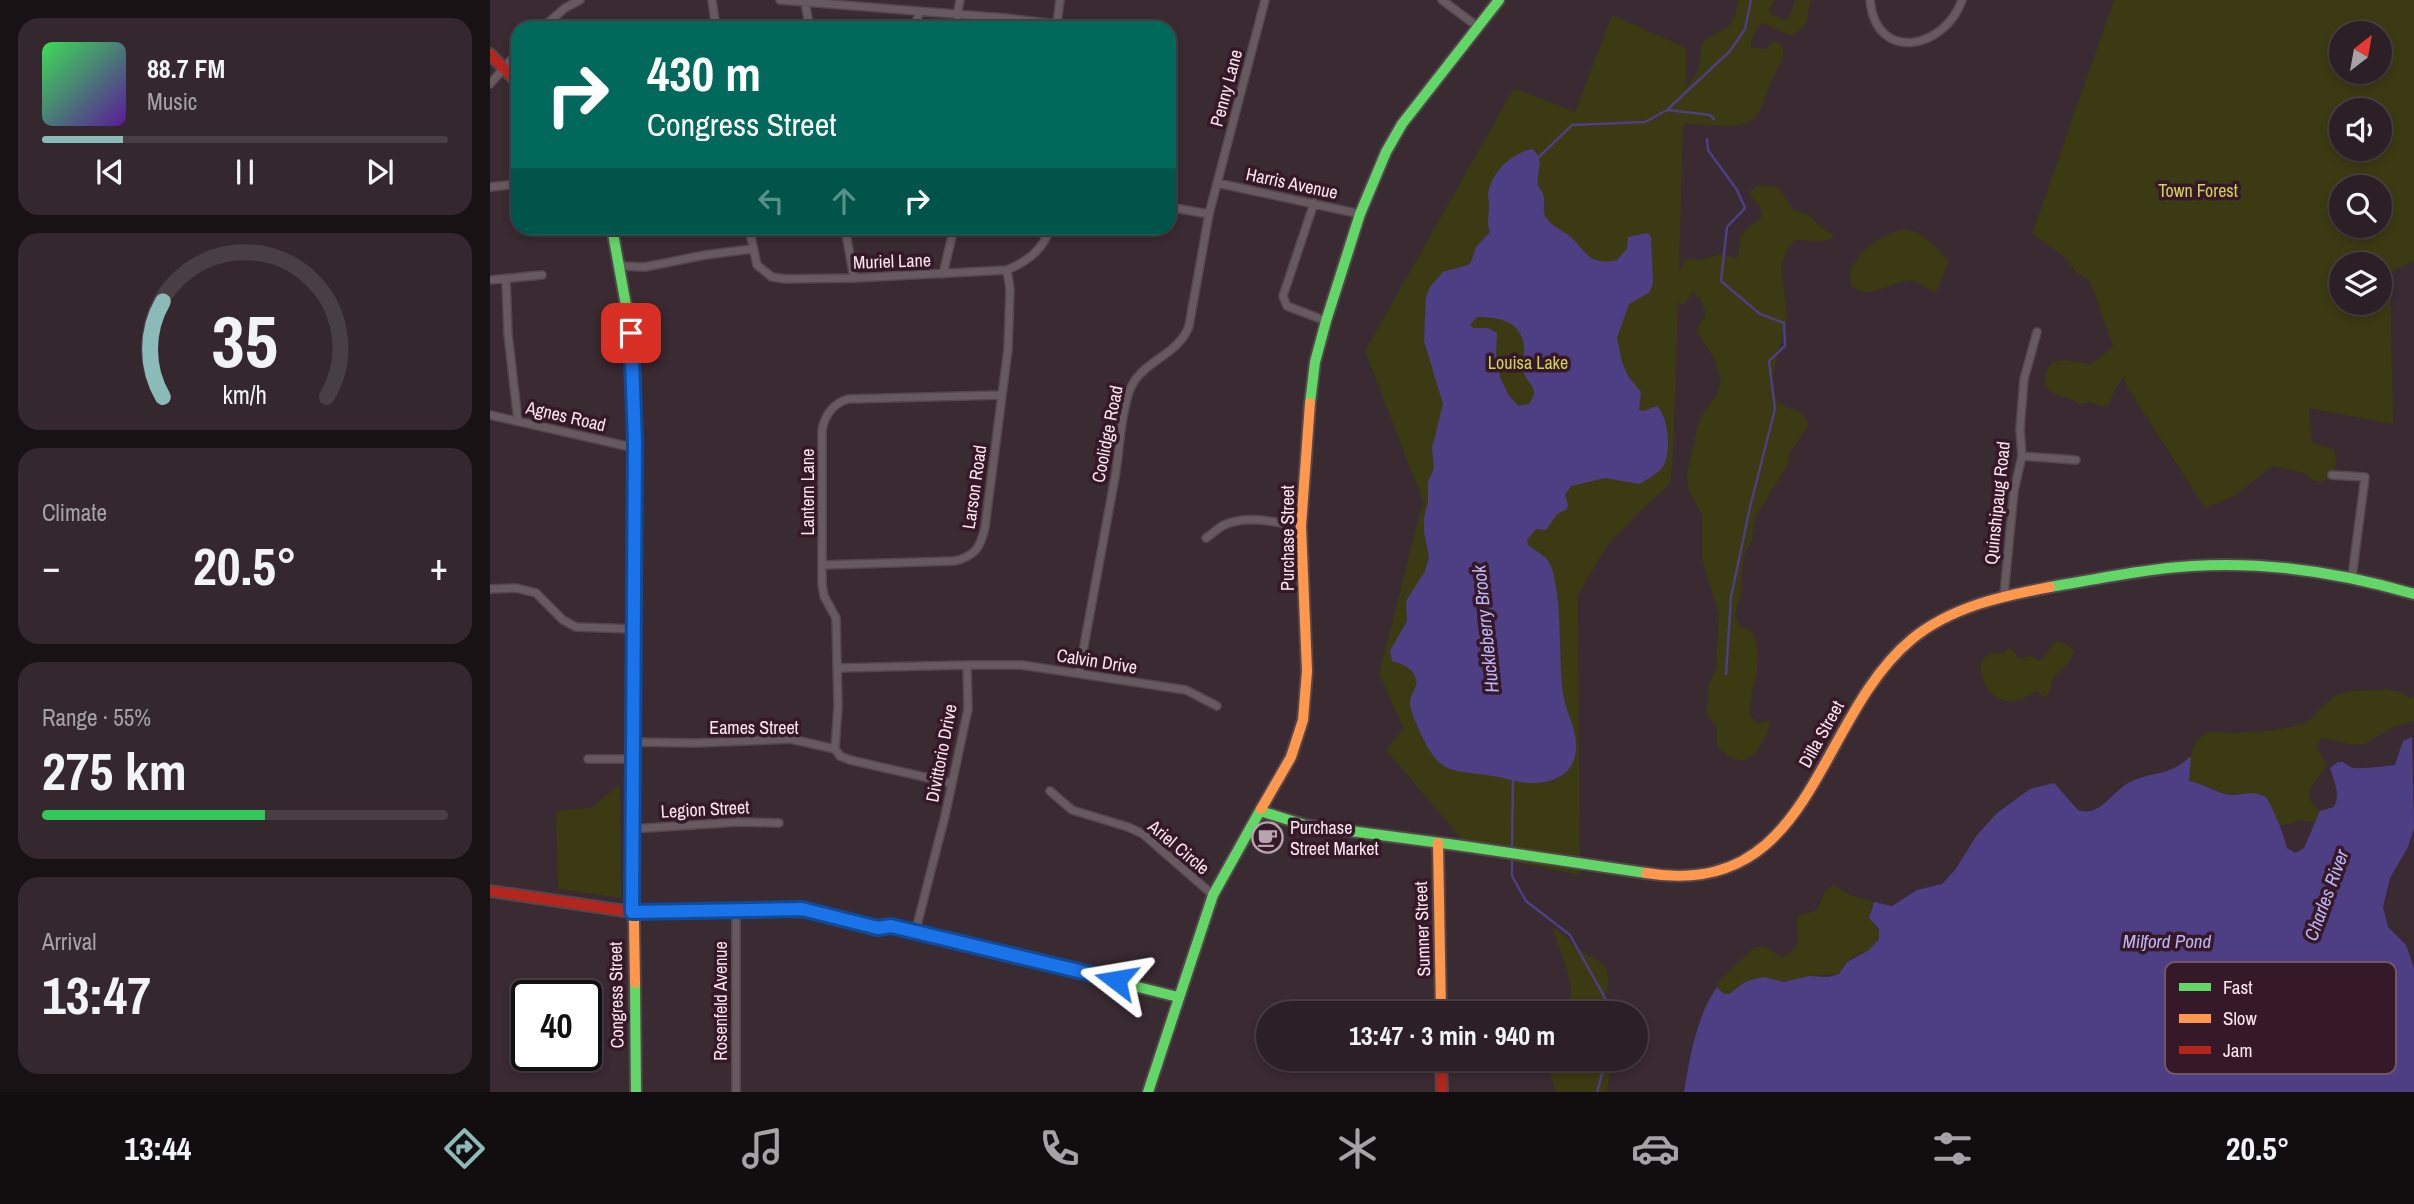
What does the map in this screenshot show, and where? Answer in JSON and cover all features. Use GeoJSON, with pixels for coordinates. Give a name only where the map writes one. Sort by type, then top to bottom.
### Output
{"type":"FeatureCollection","features":[{"type":"Feature","properties":{"kind":"main road","name":"Purchase Street"},"geometry":{"type":"LineString","coordinates":[[1148,1092],[1213,895],[1292,757],[1303,720],[1307,671],[1301,526],[1311,394],[1315,362],[1326,321],[1360,215],[1386,152],[1402,124],[1499,0]]}},
{"type":"Feature","properties":{"kind":"main road"},"geometry":{"type":"LineString","coordinates":[[490,54],[511,77]]}},
{"type":"Feature","properties":{"kind":"main road","name":"Congress Street"},"geometry":{"type":"LineString","coordinates":[[613,235],[631,333],[635,380],[632,912],[636,1092]]}},
{"type":"Feature","properties":{"kind":"main road","name":"Dilla Street"},"geometry":{"type":"LineString","coordinates":[[1259,811],[1283,820],[1317,827],[1682,878],[1723,871],[1755,856],[1781,834],[1797,813],[1858,704],[1892,657],[1938,621],[2004,595],[2192,566],[2289,568],[2352,577],[2414,594]]}},
{"type":"Feature","properties":{"kind":"main road","name":"Sumner Street"},"geometry":{"type":"LineString","coordinates":[[1438,843],[1441,1001]]}},
{"type":"Feature","properties":{"kind":"main road"},"geometry":{"type":"LineString","coordinates":[[490,891],[632,912],[802,909],[878,928],[891,926],[1178,997]]}},
{"type":"Feature","properties":{"kind":"main road"},"geometry":{"type":"LineString","coordinates":[[1441,1071],[1442,1092]]}},
{"type":"Feature","properties":{"kind":"street"},"geometry":{"type":"LineString","coordinates":[[549,21],[580,0]]}},
{"type":"Feature","properties":{"kind":"street"},"geometry":{"type":"LineString","coordinates":[[712,0],[715,21]]}},
{"type":"Feature","properties":{"kind":"street"},"geometry":{"type":"LineString","coordinates":[[780,0],[861,4],[957,16],[1031,21]]}},
{"type":"Feature","properties":{"kind":"street"},"geometry":{"type":"LineString","coordinates":[[957,16],[960,0]]}},
{"type":"Feature","properties":{"kind":"street"},"geometry":{"type":"LineString","coordinates":[[1057,21],[1060,0]]}},
{"type":"Feature","properties":{"kind":"street","name":"Penny Lane"},"geometry":{"type":"LineString","coordinates":[[1217,183],[1265,0]]}},
{"type":"Feature","properties":{"kind":"street"},"geometry":{"type":"LineString","coordinates":[[1442,0],[1478,27]]}},
{"type":"Feature","properties":{"kind":"street"},"geometry":{"type":"LineString","coordinates":[[1870,0],[1872,15],[1880,30],[1891,39],[1912,43],[1935,35],[1947,26],[1962,0]]}},
{"type":"Feature","properties":{"kind":"street"},"geometry":{"type":"LineString","coordinates":[[805,3],[809,21]]}},
{"type":"Feature","properties":{"kind":"street"},"geometry":{"type":"LineString","coordinates":[[917,21],[919,12]]}},
{"type":"Feature","properties":{"kind":"street"},"geometry":{"type":"LineString","coordinates":[[490,84],[511,62]]}},
{"type":"Feature","properties":{"kind":"street","name":"Harris Avenue"},"geometry":{"type":"LineString","coordinates":[[1217,183],[1360,215]]}},
{"type":"Feature","properties":{"kind":"street","name":"Coolidge Road"},"geometry":{"type":"LineString","coordinates":[[1079,673],[1128,395],[1142,370],[1173,349],[1187,331],[1217,183]]}},
{"type":"Feature","properties":{"kind":"street"},"geometry":{"type":"LineString","coordinates":[[490,187],[511,185]]}},
{"type":"Feature","properties":{"kind":"street"},"geometry":{"type":"LineString","coordinates":[[1314,203],[1283,301],[1287,306],[1326,321]]}},
{"type":"Feature","properties":{"kind":"street"},"geometry":{"type":"LineString","coordinates":[[1176,208],[1209,214]]}},
{"type":"Feature","properties":{"kind":"street","name":"Muriel Lane"},"geometry":{"type":"LineString","coordinates":[[750,235],[757,265],[772,277],[785,279],[1007,270],[1027,261],[1040,249],[1047,235]]}},
{"type":"Feature","properties":{"kind":"street"},"geometry":{"type":"LineString","coordinates":[[846,235],[854,278]]}},
{"type":"Feature","properties":{"kind":"street"},"geometry":{"type":"LineString","coordinates":[[943,274],[952,235]]}},
{"type":"Feature","properties":{"kind":"street"},"geometry":{"type":"LineString","coordinates":[[620,266],[645,267],[752,249]]}},
{"type":"Feature","properties":{"kind":"street","name":"Larson Road"},"geometry":{"type":"LineString","coordinates":[[823,565],[954,561],[966,558],[981,544],[1002,395],[1010,308],[1007,270]]}},
{"type":"Feature","properties":{"kind":"street"},"geometry":{"type":"LineString","coordinates":[[490,280],[542,275]]}},
{"type":"Feature","properties":{"kind":"street"},"geometry":{"type":"LineString","coordinates":[[506,279],[508,334],[518,421]]}},
{"type":"Feature","properties":{"kind":"street","name":"Quinshipaug Road"},"geometry":{"type":"LineString","coordinates":[[2004,595],[2014,491],[2022,456],[2020,429],[2024,379],[2037,332]]}},
{"type":"Feature","properties":{"kind":"street","name":"Lantern Lane"},"geometry":{"type":"LineString","coordinates":[[835,748],[838,706],[836,618],[824,596],[823,565],[822,430],[826,416],[842,401],[853,399],[1002,395]]}},
{"type":"Feature","properties":{"kind":"street","name":"Agnes Road"},"geometry":{"type":"LineString","coordinates":[[490,415],[635,448]]}},
{"type":"Feature","properties":{"kind":"street"},"geometry":{"type":"LineString","coordinates":[[2022,456],[2076,460]]}},
{"type":"Feature","properties":{"kind":"street"},"geometry":{"type":"LineString","coordinates":[[2332,475],[2365,477],[2352,577]]}},
{"type":"Feature","properties":{"kind":"street"},"geometry":{"type":"LineString","coordinates":[[1206,538],[1224,525],[1236,522],[1254,520],[1301,526]]}},
{"type":"Feature","properties":{"kind":"street"},"geometry":{"type":"LineString","coordinates":[[490,589],[516,588],[536,593],[563,620],[576,627],[633,629]]}},
{"type":"Feature","properties":{"kind":"street","name":"Calvin Drive"},"geometry":{"type":"LineString","coordinates":[[967,665],[1010,664],[1186,690],[1217,706]]}},
{"type":"Feature","properties":{"kind":"street"},"geometry":{"type":"LineString","coordinates":[[837,668],[967,665]]}},
{"type":"Feature","properties":{"kind":"street","name":"Divittorio Drive"},"geometry":{"type":"LineString","coordinates":[[915,933],[945,816],[968,709],[967,665]]}},
{"type":"Feature","properties":{"kind":"street","name":"Eames Street"},"geometry":{"type":"LineString","coordinates":[[633,742],[696,743],[791,739],[835,748],[840,756],[850,760],[951,783]]}},
{"type":"Feature","properties":{"kind":"street"},"geometry":{"type":"LineString","coordinates":[[588,759],[633,759]]}},
{"type":"Feature","properties":{"kind":"street","name":"Ariel Circle"},"geometry":{"type":"LineString","coordinates":[[1050,791],[1072,810],[1143,834],[1213,895]]}},
{"type":"Feature","properties":{"kind":"street","name":"Legion Street"},"geometry":{"type":"LineString","coordinates":[[632,829],[739,822],[779,823]]}},
{"type":"Feature","properties":{"kind":"street","name":"Rosenfeld Avenue"},"geometry":{"type":"LineString","coordinates":[[736,910],[736,1092]]}},
{"type":"Feature","properties":{"kind":"green space","name":"Louisa Lake"},"geometry":{"type":"Polygon","coordinates":[[[1739,0],[1775,0],[1770,13],[1785,20],[1789,18],[1795,0],[1811,0],[1806,23],[1796,34],[1787,34],[1763,23],[1754,34],[1751,48],[1766,49],[1773,41],[1782,44],[1783,54],[1762,106],[1754,118],[1736,126],[1683,124],[1679,270],[1686,260],[1701,260],[1720,254],[1735,258],[1739,256],[1740,236],[1762,216],[1761,207],[1750,196],[1750,191],[1759,185],[1779,187],[1792,209],[1811,216],[1834,236],[1821,241],[1796,240],[1789,246],[1781,266],[1787,315],[1771,384],[1778,403],[1801,414],[1808,426],[1791,451],[1787,466],[1755,517],[1751,543],[1745,552],[1741,576],[1742,591],[1735,615],[1739,625],[1752,631],[1758,654],[1750,715],[1756,723],[1770,721],[1769,730],[1752,756],[1736,759],[1717,746],[1717,727],[1707,715],[1708,685],[1717,668],[1719,613],[1702,560],[1702,515],[1688,488],[1687,473],[1698,424],[1717,394],[1721,380],[1713,356],[1696,331],[1706,314],[1701,299],[1692,293],[1684,305],[1678,302],[1670,484],[1608,544],[1578,595],[1580,875],[1475,854],[1386,750],[1404,728],[1379,674],[1423,501],[1365,351],[1514,88],[1575,112],[1612,15],[1686,48],[1686,87],[1699,67],[1701,46],[1707,38],[1729,26],[1739,0]]]}},
{"type":"Feature","properties":{"kind":"green space","name":"Town Forest"},"geometry":{"type":"Polygon","coordinates":[[[2114,0],[2414,0],[2414,261],[2392,271],[2392,252],[2329,252],[2329,315],[2391,315],[2393,424],[2309,408],[2312,443],[2335,452],[2334,469],[2324,482],[2314,481],[2305,473],[2272,466],[2236,495],[2205,508],[2128,388],[2124,377],[2114,391],[2109,405],[2104,407],[2090,402],[2080,404],[2045,386],[2046,375],[2053,363],[2067,361],[2092,364],[2113,346],[2090,281],[2076,272],[2065,257],[2032,234],[2114,0]]]}},
{"type":"Feature","properties":{"kind":"green space"},"geometry":{"type":"Polygon","coordinates":[[[1904,229],[1923,237],[1949,261],[1936,293],[1913,280],[1867,292],[1851,286],[1850,271],[1865,249],[1879,239],[1904,229]]]}},
{"type":"Feature","properties":{"kind":"green space"},"geometry":{"type":"Polygon","coordinates":[[[2059,641],[2072,648],[2074,653],[2066,666],[2054,676],[2048,695],[2043,697],[2036,690],[2016,701],[2006,701],[1990,692],[1981,674],[1981,662],[1988,654],[2003,653],[2010,647],[2020,659],[2030,656],[2039,660],[2043,659],[2054,642],[2059,641]]]}},
{"type":"Feature","properties":{"kind":"green space"},"geometry":{"type":"Polygon","coordinates":[[[2387,689],[2401,692],[2409,698],[2414,697],[2414,721],[2395,726],[2364,744],[2320,739],[2317,748],[2327,765],[2309,793],[2313,805],[2320,811],[2316,823],[2301,820],[2281,826],[2266,797],[2226,794],[2189,780],[2195,744],[2205,734],[2254,732],[2295,726],[2307,722],[2335,696],[2353,691],[2387,689]]]}},
{"type":"Feature","properties":{"kind":"green space"},"geometry":{"type":"Polygon","coordinates":[[[620,784],[621,898],[558,889],[556,811],[591,808],[620,784]]]}},
{"type":"Feature","properties":{"kind":"green space"},"geometry":{"type":"Polygon","coordinates":[[[1834,885],[1850,895],[1874,902],[1870,917],[1880,934],[1871,948],[1849,960],[1839,974],[1809,976],[1794,981],[1745,982],[1729,995],[1717,987],[1718,982],[1755,947],[1765,947],[1782,957],[1790,953],[1798,940],[1798,916],[1817,910],[1825,891],[1834,885]]]}},
{"type":"Feature","properties":{"kind":"green space"},"geometry":{"type":"Polygon","coordinates":[[[1552,927],[1581,951],[1598,960],[1607,970],[1604,1001],[1570,1001],[1567,972],[1552,927]]]}},
{"type":"Feature","properties":{"kind":"green space"},"geometry":{"type":"Polygon","coordinates":[[[1551,1071],[1610,1071],[1607,1092],[1556,1092],[1551,1071]]]}},
{"type":"Feature","properties":{"kind":"water","name":"Louisa Lake"},"geometry":{"type":"Polygon","coordinates":[[[1532,149],[1539,157],[1538,185],[1544,197],[1545,216],[1590,257],[1601,261],[1617,260],[1627,249],[1628,237],[1648,233],[1651,237],[1653,282],[1650,292],[1629,304],[1617,338],[1628,376],[1641,392],[1639,410],[1657,406],[1664,418],[1668,446],[1662,468],[1639,484],[1605,478],[1571,486],[1565,495],[1567,509],[1557,514],[1546,530],[1536,529],[1527,540],[1528,545],[1549,562],[1555,580],[1563,693],[1576,742],[1575,758],[1563,775],[1550,781],[1530,783],[1458,771],[1442,764],[1428,748],[1412,712],[1410,701],[1416,685],[1415,675],[1407,667],[1392,661],[1390,651],[1407,621],[1406,601],[1425,571],[1429,557],[1424,517],[1428,502],[1428,482],[1434,468],[1432,448],[1443,404],[1424,341],[1426,296],[1443,272],[1471,262],[1476,247],[1490,232],[1490,186],[1498,171],[1510,159],[1532,149]],[[1477,317],[1470,325],[1473,328],[1488,328],[1497,333],[1496,353],[1500,377],[1509,396],[1519,406],[1529,404],[1534,389],[1523,369],[1522,338],[1508,322],[1477,317]]]}},
{"type":"Feature","properties":{"kind":"water","name":"Milford Pond"},"geometry":{"type":"Polygon","coordinates":[[[2412,737],[2414,828],[2408,847],[2390,878],[2383,907],[2388,927],[2406,945],[2414,968],[2414,1092],[1684,1092],[1699,1024],[1717,987],[1724,994],[1729,994],[1745,982],[1764,977],[1784,982],[1809,976],[1829,977],[1839,974],[1847,962],[1869,950],[1879,939],[1879,929],[1869,918],[1874,902],[1892,906],[1917,890],[1942,884],[1955,870],[1977,835],[1997,813],[2030,789],[2054,783],[2078,810],[2093,810],[2130,782],[2168,771],[2191,756],[2189,781],[2228,794],[2253,793],[2266,797],[2287,848],[2295,853],[2304,848],[2320,811],[2334,807],[2337,797],[2330,768],[2338,762],[2352,768],[2395,765],[2403,741],[2412,737]]]}},
{"type":"Feature","properties":{"kind":"waterway","name":"Huckleberry Brook"},"geometry":{"type":"LineString","coordinates":[[1538,158],[1572,125],[1645,122],[1667,110],[1730,51],[1745,29],[1751,0]]}},
{"type":"Feature","properties":{"kind":"waterway"},"geometry":{"type":"LineString","coordinates":[[1667,110],[1710,115],[1714,119]]}},
{"type":"Feature","properties":{"kind":"waterway"},"geometry":{"type":"LineString","coordinates":[[1707,139],[1708,150],[1737,190],[1745,208],[1727,227],[1721,281],[1760,314],[1784,323],[1785,346],[1769,361],[1775,409],[1731,597],[1726,674]]}},
{"type":"Feature","properties":{"kind":"waterway","name":"Huckleberry Brook"},"geometry":{"type":"LineString","coordinates":[[1512,851],[1513,777]]}},
{"type":"Feature","properties":{"kind":"waterway","name":"Huckleberry Brook"},"geometry":{"type":"LineString","coordinates":[[1512,857],[1512,876],[1526,901],[1570,935],[1606,1001]]}},
{"type":"Feature","properties":{"kind":"waterway","name":"Huckleberry Brook"},"geometry":{"type":"LineString","coordinates":[[1597,1092],[1603,1071]]}},
{"type":"Feature","properties":{"kind":"traffic: fast"},"geometry":{"type":"LineString","coordinates":[[1310,403],[1315,362],[1326,321],[1360,214],[1386,152],[1402,124],[1499,0]]}},
{"type":"Feature","properties":{"kind":"traffic: fast"},"geometry":{"type":"LineString","coordinates":[[613,235],[631,333],[635,380],[633,649]]}},
{"type":"Feature","properties":{"kind":"traffic: fast"},"geometry":{"type":"LineString","coordinates":[[2050,587],[2174,567],[2249,565],[2304,570],[2360,580],[2414,594]]}},
{"type":"Feature","properties":{"kind":"traffic: fast"},"geometry":{"type":"LineString","coordinates":[[1148,1092],[1213,895],[1261,809]]}},
{"type":"Feature","properties":{"kind":"traffic: fast"},"geometry":{"type":"LineString","coordinates":[[1260,811],[1305,825],[1646,873]]}},
{"type":"Feature","properties":{"kind":"traffic: fast"},"geometry":{"type":"LineString","coordinates":[[1046,964],[1178,997]]}},
{"type":"Feature","properties":{"kind":"traffic: fast"},"geometry":{"type":"LineString","coordinates":[[635,983],[636,1092]]}},
{"type":"Feature","properties":{"kind":"traffic: slow"},"geometry":{"type":"LineString","coordinates":[[1261,809],[1291,757],[1303,720],[1307,671],[1301,526],[1310,403]]}},
{"type":"Feature","properties":{"kind":"traffic: slow"},"geometry":{"type":"LineString","coordinates":[[1646,873],[1702,874],[1745,860],[1778,832],[1806,796],[1853,713],[1880,673],[1912,639],[1943,619],[1978,604],[2050,587]]}},
{"type":"Feature","properties":{"kind":"traffic: slow"},"geometry":{"type":"LineString","coordinates":[[633,649],[635,983]]}},
{"type":"Feature","properties":{"kind":"traffic: slow"},"geometry":{"type":"LineString","coordinates":[[1438,843],[1441,1001]]}},
{"type":"Feature","properties":{"kind":"traffic: jam"},"geometry":{"type":"LineString","coordinates":[[490,54],[511,76]]}},
{"type":"Feature","properties":{"kind":"traffic: jam"},"geometry":{"type":"LineString","coordinates":[[490,891],[632,912],[801,909],[879,928],[891,926],[1046,964]]}},
{"type":"Feature","properties":{"kind":"traffic: jam"},"geometry":{"type":"LineString","coordinates":[[1441,1071],[1442,1092]]}},
{"type":"Feature","properties":{"kind":"place","name":"Purchase Street Market"},"geometry":{"type":"Point","coordinates":[1267,837]}},
{"type":"Feature","properties":{"kind":"route"},"geometry":{"type":"LineString","coordinates":[[631,333],[635,380],[632,912],[802,909],[878,928],[891,926],[1116,980]]}},
{"type":"Feature","properties":{"kind":"water label","name":"Charles River"},"geometry":{"type":"Point","coordinates":[2326,895]}}]}
